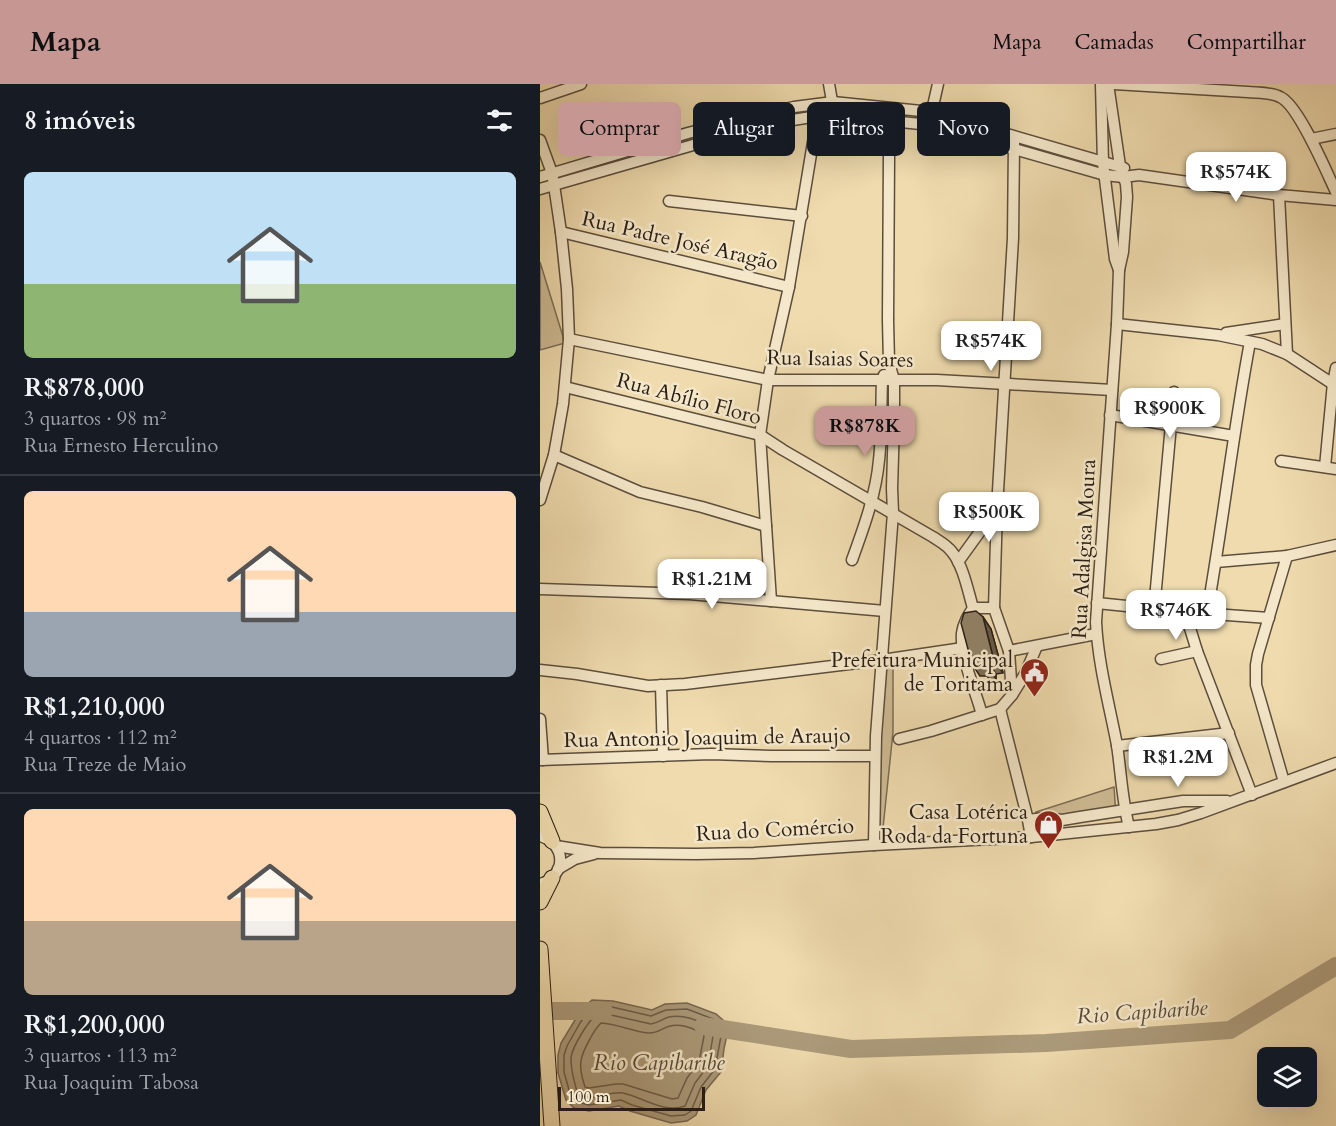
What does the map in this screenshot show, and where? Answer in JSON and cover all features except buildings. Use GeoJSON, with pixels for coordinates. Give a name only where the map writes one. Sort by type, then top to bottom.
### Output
{"type":"FeatureCollection","features":[{"type":"Feature","properties":{"kind":"highway"},"geometry":{"type":"LineString","coordinates":[[540,812],[549,841]]}},
{"type":"Feature","properties":{"kind":"highway"},"geometry":{"type":"LineString","coordinates":[[540,902],[550,877]]}},
{"type":"Feature","properties":{"kind":"highway"},"geometry":{"type":"LineString","coordinates":[[540,949],[551,1123]]}},
{"type":"Feature","properties":{"kind":"street"},"geometry":{"type":"LineString","coordinates":[[540,98],[581,84]]}},
{"type":"Feature","properties":{"kind":"street"},"geometry":{"type":"LineString","coordinates":[[829,84],[833,102]]}},
{"type":"Feature","properties":{"kind":"street"},"geometry":{"type":"LineString","coordinates":[[934,102],[938,84]]}},
{"type":"Feature","properties":{"kind":"street"},"geometry":{"type":"LineString","coordinates":[[1101,84],[1103,163],[1115,258],[1119,270]]}},
{"type":"Feature","properties":{"kind":"street"},"geometry":{"type":"LineString","coordinates":[[1108,84],[1122,172],[1127,189],[1123,252],[1119,270]]}},
{"type":"Feature","properties":{"kind":"street"},"geometry":{"type":"LineString","coordinates":[[1114,84],[1268,89],[1287,101],[1292,108],[1311,139],[1336,192]]}},
{"type":"Feature","properties":{"kind":"street"},"geometry":{"type":"LineString","coordinates":[[540,177],[688,133],[807,105]]}},
{"type":"Feature","properties":{"kind":"street"},"geometry":{"type":"LineString","coordinates":[[540,189],[725,136],[807,118]]}},
{"type":"Feature","properties":{"kind":"street"},"geometry":{"type":"LineString","coordinates":[[1311,139],[1336,134]]}},
{"type":"Feature","properties":{"kind":"street"},"geometry":{"type":"LineString","coordinates":[[1010,136],[1103,163],[1122,172],[1279,195],[1336,200]]}},
{"type":"Feature","properties":{"kind":"street"},"geometry":{"type":"LineString","coordinates":[[1012,695],[1009,651],[994,608],[997,508],[1013,238],[1014,137]]}},
{"type":"Feature","properties":{"kind":"street"},"geometry":{"type":"LineString","coordinates":[[540,140],[552,173],[561,232],[569,339],[565,387],[554,455],[540,500]]}},
{"type":"Feature","properties":{"kind":"street"},"geometry":{"type":"LineString","coordinates":[[1010,148],[1105,175],[1122,172]]}},
{"type":"Feature","properties":{"kind":"street"},"geometry":{"type":"LineString","coordinates":[[771,601],[760,435],[768,380],[789,287],[812,156]]}},
{"type":"Feature","properties":{"kind":"street"},"geometry":{"type":"LineString","coordinates":[[874,845],[875,756],[893,513],[894,381],[889,363],[888,320],[889,156]]}},
{"type":"Feature","properties":{"kind":"street"},"geometry":{"type":"LineString","coordinates":[[1279,195],[1287,354]]}},
{"type":"Feature","properties":{"kind":"street"},"geometry":{"type":"LineString","coordinates":[[669,201],[802,216]]}},
{"type":"Feature","properties":{"kind":"street","name":"Rua Padre José Aragão"},"geometry":{"type":"LineString","coordinates":[[561,232],[789,287]]}},
{"type":"Feature","properties":{"kind":"street","name":"Rua Adalgisa Moura"},"geometry":{"type":"LineString","coordinates":[[1119,270],[1096,634],[1117,746],[1129,827]]}},
{"type":"Feature","properties":{"kind":"street"},"geometry":{"type":"LineString","coordinates":[[1117,324],[1218,335],[1262,344],[1287,354],[1335,385]]}},
{"type":"Feature","properties":{"kind":"street"},"geometry":{"type":"LineString","coordinates":[[1218,335],[1284,324]]}},
{"type":"Feature","properties":{"kind":"street","name":"Rua Isaias Soares"},"geometry":{"type":"LineString","coordinates":[[569,339],[768,380],[937,380],[1112,390]]}},
{"type":"Feature","properties":{"kind":"street"},"geometry":{"type":"LineString","coordinates":[[1207,613],[1250,342]]}},
{"type":"Feature","properties":{"kind":"street"},"geometry":{"type":"LineString","coordinates":[[852,560],[872,501],[879,462],[882,380],[889,363]]}},
{"type":"Feature","properties":{"kind":"street"},"geometry":{"type":"LineString","coordinates":[[1281,461],[1330,468],[1336,368]]}},
{"type":"Feature","properties":{"kind":"street","name":"Rua Abílio Floro"},"geometry":{"type":"LineString","coordinates":[[565,387],[760,435],[946,546],[958,562]]}},
{"type":"Feature","properties":{"kind":"street"},"geometry":{"type":"LineString","coordinates":[[1154,610],[1174,392]]}},
{"type":"Feature","properties":{"kind":"street"},"geometry":{"type":"LineString","coordinates":[[1110,415],[1234,436]]}},
{"type":"Feature","properties":{"kind":"street"},"geometry":{"type":"LineString","coordinates":[[554,455],[640,492],[766,526]]}},
{"type":"Feature","properties":{"kind":"street"},"geometry":{"type":"LineString","coordinates":[[982,715],[963,648],[964,625],[973,608],[958,562],[997,508]]}},
{"type":"Feature","properties":{"kind":"street"},"geometry":{"type":"LineString","coordinates":[[1216,562],[1287,556],[1336,545]]}},
{"type":"Feature","properties":{"kind":"street"},"geometry":{"type":"LineString","coordinates":[[1284,782],[1256,685],[1256,665],[1257,654],[1287,556]]}},
{"type":"Feature","properties":{"kind":"street"},"geometry":{"type":"LineString","coordinates":[[540,589],[689,594],[885,611]]}},
{"type":"Feature","properties":{"kind":"street"},"geometry":{"type":"LineString","coordinates":[[1097,603],[1154,610],[1269,618]]}},
{"type":"Feature","properties":{"kind":"street"},"geometry":{"type":"LineString","coordinates":[[973,608],[994,608]]}},
{"type":"Feature","properties":{"kind":"street"},"geometry":{"type":"LineString","coordinates":[[1185,612],[1197,651],[1252,795]]}},
{"type":"Feature","properties":{"kind":"street"},"geometry":{"type":"LineString","coordinates":[[1009,651],[1096,634]]}},
{"type":"Feature","properties":{"kind":"street"},"geometry":{"type":"LineString","coordinates":[[899,739],[1000,709],[1025,674],[1037,646]]}},
{"type":"Feature","properties":{"kind":"street"},"geometry":{"type":"LineString","coordinates":[[540,670],[648,686],[776,674],[963,648]]}},
{"type":"Feature","properties":{"kind":"street"},"geometry":{"type":"LineString","coordinates":[[1161,659],[1197,651]]}},
{"type":"Feature","properties":{"kind":"street"},"geometry":{"type":"LineString","coordinates":[[661,685],[663,756]]}},
{"type":"Feature","properties":{"kind":"street"},"geometry":{"type":"LineString","coordinates":[[1000,709],[1031,837]]}},
{"type":"Feature","properties":{"kind":"street"},"geometry":{"type":"LineString","coordinates":[[540,719],[542,760]]}},
{"type":"Feature","properties":{"kind":"street"},"geometry":{"type":"LineString","coordinates":[[1117,746],[1229,733]]}},
{"type":"Feature","properties":{"kind":"street","name":"Rua Antonio Joaquim de Araujo"},"geometry":{"type":"LineString","coordinates":[[542,760],[711,754],[875,756]]}},
{"type":"Feature","properties":{"kind":"street","name":"Rua do Comércio"},"geometry":{"type":"LineString","coordinates":[[600,852],[754,853],[1031,837],[1156,824],[1178,820],[1234,802],[1336,763]]}},
{"type":"Feature","properties":{"kind":"street"},"geometry":{"type":"LineString","coordinates":[[1028,820],[1044,818],[1062,820],[1183,801],[1234,802]]}},
{"type":"Feature","properties":{"kind":"street"},"geometry":{"type":"LineString","coordinates":[[549,841],[600,852]]}},
{"type":"Feature","properties":{"kind":"street"},"geometry":{"type":"LineString","coordinates":[[549,841],[560,857],[550,877]]}},
{"type":"Feature","properties":{"kind":"street"},"geometry":{"type":"LineString","coordinates":[[550,877],[575,859],[600,852]]}},
{"type":"Feature","properties":{"kind":"shaded area"},"geometry":{"type":"Polygon","coordinates":[[[540,262],[565,343],[540,350],[540,262]]]}},
{"type":"Feature","properties":{"kind":"shaded area"},"geometry":{"type":"Polygon","coordinates":[[[893,666],[893,732],[883,828],[872,828],[876,670],[893,666]]]}},
{"type":"Feature","properties":{"kind":"shaded area"},"geometry":{"type":"Polygon","coordinates":[[[1114,787],[1116,816],[1040,827],[1036,812],[1114,787]]]}},
{"type":"Feature","properties":{"kind":"water","name":"Rio Capibaribe"},"geometry":{"type":"Polygon","coordinates":[[[592,1000],[613,1001],[652,1010],[665,1004],[687,1003],[716,1014],[723,1020],[727,1035],[721,1072],[706,1090],[696,1115],[687,1121],[671,1123],[619,1106],[589,1111],[574,1108],[566,1100],[558,1073],[561,1043],[582,1009],[592,1000]]]}},
{"type":"Feature","properties":{"kind":"waterway","name":"Rio Capibaribe"},"geometry":{"type":"LineString","coordinates":[[703,1026],[851,1049],[1046,1043],[1230,1030],[1336,966]]}},
{"type":"Feature","properties":{"kind":"waterway","name":"Rio Capibaribe"},"geometry":{"type":"LineString","coordinates":[[540,1011],[604,1011]]}},
{"type":"Feature","properties":{"kind":"place","name":"Prefeitura Municipal de Toritama"},"geometry":{"type":"Point","coordinates":[1034,698]}},
{"type":"Feature","properties":{"kind":"place","name":"Casa Lotérica Roda da Fortuna"},"geometry":{"type":"Point","coordinates":[1049,850]}}]}
